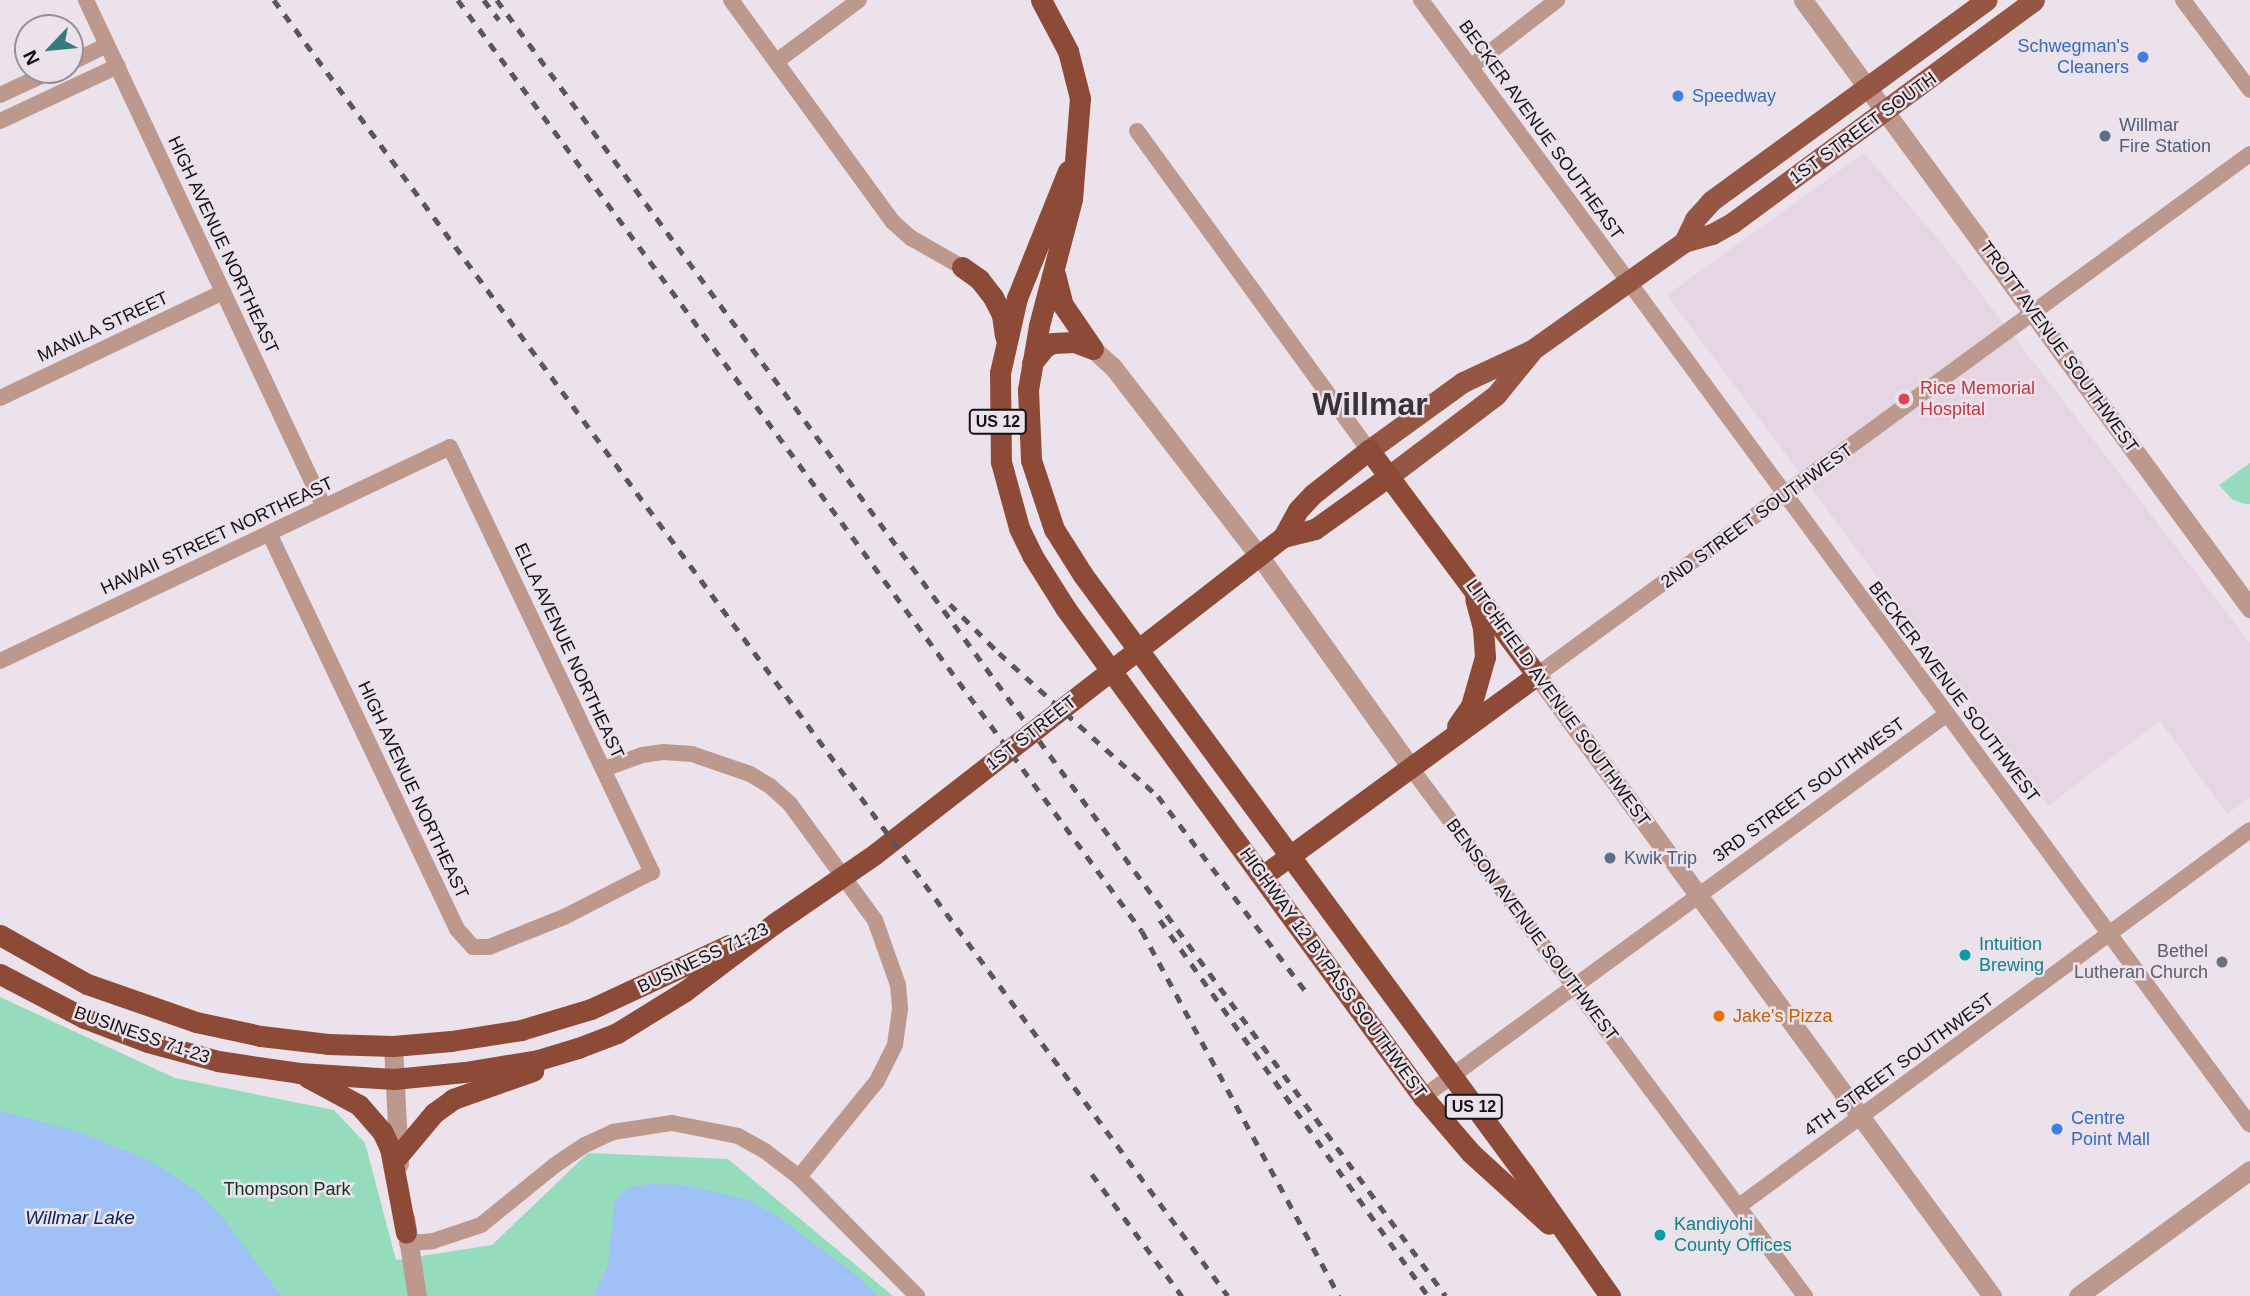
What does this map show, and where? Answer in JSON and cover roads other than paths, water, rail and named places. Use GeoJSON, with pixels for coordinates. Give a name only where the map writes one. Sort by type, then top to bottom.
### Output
{"type":"FeatureCollection","features":[{"type":"Feature","properties":{"kind":"highway","name":"US 12"},"geometry":{"type":"LineString","coordinates":[[1029,368],[1072,199],[1080,98],[1076,74],[1060,32],[1041,0]]}},
{"type":"Feature","properties":{"kind":"highway","name":"US 12"},"geometry":{"type":"LineString","coordinates":[[1005,343],[1030,260],[1077,146]]}},
{"type":"Feature","properties":{"kind":"highway"},"geometry":{"type":"LineString","coordinates":[[962,267],[979,279],[998,306],[1005,325],[1005,343]]}},
{"type":"Feature","properties":{"kind":"highway"},"geometry":{"type":"LineString","coordinates":[[1054,268],[1063,305],[1093,349]]}},
{"type":"Feature","properties":{"kind":"highway"},"geometry":{"type":"LineString","coordinates":[[1029,368],[1045,347],[1053,343],[1074,342],[1093,349]]}},
{"type":"Feature","properties":{"kind":"highway","name":"HIGHWAY 12 BYPASS SOUTHWEST"},"geometry":{"type":"LineString","coordinates":[[1005,343],[998,422],[1001,462],[1013,511],[1032,555],[1047,580],[1423,1097],[1471,1153],[1574,1247]]}},
{"type":"Feature","properties":{"kind":"highway","name":"HIGHWAY 12 BYPASS SOUTHWEST"},"geometry":{"type":"LineString","coordinates":[[1029,368],[1028,437],[1045,506],[1066,551],[1525,1175],[1610,1296]]}},
{"type":"Feature","properties":{"kind":"highway","name":"LITCHFIELD AVENUE SOUTHWEST"},"geometry":{"type":"LineString","coordinates":[[1369,450],[1537,675]]}},
{"type":"Feature","properties":{"kind":"highway","name":"1ST STREET"},"geometry":{"type":"LineString","coordinates":[[775,923],[875,854],[1283,537],[1298,510],[1313,494],[1369,450]]}},
{"type":"Feature","properties":{"kind":"highway","name":"1ST STREET"},"geometry":{"type":"LineString","coordinates":[[1283,537],[1315,529],[1389,476]]}},
{"type":"Feature","properties":{"kind":"highway"},"geometry":{"type":"LineString","coordinates":[[1432,753],[1471,706],[1483,670],[1483,628],[1464,574]]}},
{"type":"Feature","properties":{"kind":"highway","name":"2ND STREET SOUTHWEST"},"geometry":{"type":"LineString","coordinates":[[1262,876],[1537,675]]}},
{"type":"Feature","properties":{"kind":"highway","name":"BUSINESS 71-23"},"geometry":{"type":"LineString","coordinates":[[0,974],[84,1018],[148,1042],[218,1061],[299,1073],[394,1079],[466,1072],[538,1060],[618,1032],[685,991],[775,923]]}},
{"type":"Feature","properties":{"kind":"highway","name":"BUSINESS 71-23"},"geometry":{"type":"LineString","coordinates":[[0,935],[87,984],[196,1022],[261,1036],[328,1044],[393,1046],[451,1041],[521,1030],[591,1009],[659,980],[775,923]]}},
{"type":"Feature","properties":{"kind":"highway"},"geometry":{"type":"LineString","coordinates":[[398,1156],[435,1113],[453,1099],[565,1059],[618,1032]]}},
{"type":"Feature","properties":{"kind":"highway"},"geometry":{"type":"LineString","coordinates":[[299,1073],[359,1105],[374,1118],[390,1148],[407,1238]]}},
{"type":"Feature","properties":{"kind":"main road","name":"1ST STREET SOUTH"},"geometry":{"type":"LineString","coordinates":[[1684,242],[1695,219],[1711,201],[1987,0]]}},
{"type":"Feature","properties":{"kind":"main road","name":"1ST STREET SOUTH"},"geometry":{"type":"LineString","coordinates":[[1369,450],[1463,382],[1490,367],[1532,351],[1684,242],[1712,234],[1732,223],[2034,0]]}},
{"type":"Feature","properties":{"kind":"main road","name":"1ST STREET SOUTH"},"geometry":{"type":"LineString","coordinates":[[1389,476],[1496,395],[1532,351]]}},
{"type":"Feature","properties":{"kind":"street","name":"HIGH AVENUE NORTHEAST"},"geometry":{"type":"LineString","coordinates":[[86,0],[324,507]]}},
{"type":"Feature","properties":{"kind":"street"},"geometry":{"type":"LineString","coordinates":[[732,0],[893,222],[911,238],[962,267]]}},
{"type":"Feature","properties":{"kind":"street"},"geometry":{"type":"LineString","coordinates":[[777,61],[859,0]]}},
{"type":"Feature","properties":{"kind":"street","name":"BECKER AVENUE SOUTHEAST"},"geometry":{"type":"LineString","coordinates":[[1421,0],[1629,282]]}},
{"type":"Feature","properties":{"kind":"street"},"geometry":{"type":"LineString","coordinates":[[1472,66],[1557,0]]}},
{"type":"Feature","properties":{"kind":"street","name":"TROTT AVENUE SOUTHWEST"},"geometry":{"type":"LineString","coordinates":[[1804,0],[2250,608]]}},
{"type":"Feature","properties":{"kind":"street"},"geometry":{"type":"LineString","coordinates":[[2183,0],[2250,90]]}},
{"type":"Feature","properties":{"kind":"street"},"geometry":{"type":"LineString","coordinates":[[84,56],[107,45]]}},
{"type":"Feature","properties":{"kind":"street"},"geometry":{"type":"LineString","coordinates":[[0,121],[118,66]]}},
{"type":"Feature","properties":{"kind":"street"},"geometry":{"type":"LineString","coordinates":[[0,95],[24,84]]}},
{"type":"Feature","properties":{"kind":"street"},"geometry":{"type":"LineString","coordinates":[[1137,131],[1369,450]]}},
{"type":"Feature","properties":{"kind":"street","name":"2ND STREET SOUTHWEST"},"geometry":{"type":"LineString","coordinates":[[1537,675],[1785,497],[2250,154]]}},
{"type":"Feature","properties":{"kind":"street","name":"BECKER AVENUE SOUTHWEST"},"geometry":{"type":"LineString","coordinates":[[1629,282],[2250,1125]]}},
{"type":"Feature","properties":{"kind":"street","name":"MANILA STREET"},"geometry":{"type":"LineString","coordinates":[[0,398],[223,292]]}},
{"type":"Feature","properties":{"kind":"street","name":"BENSON AVENUE SOUTHWEST"},"geometry":{"type":"LineString","coordinates":[[1093,349],[1113,367],[1263,561],[1411,768],[1805,1296]]}},
{"type":"Feature","properties":{"kind":"street","name":"HAWAII STREET NORTHEAST"},"geometry":{"type":"LineString","coordinates":[[0,661],[450,447]]}},
{"type":"Feature","properties":{"kind":"street","name":"ELLA AVENUE NORTHEAST"},"geometry":{"type":"LineString","coordinates":[[450,447],[652,872]]}},
{"type":"Feature","properties":{"kind":"street","name":"HIGH AVENUE NORTHEAST"},"geometry":{"type":"LineString","coordinates":[[268,533],[457,929],[473,947],[489,947],[564,917],[652,872]]}},
{"type":"Feature","properties":{"kind":"street","name":"LITCHFIELD AVENUE SOUTHWEST"},"geometry":{"type":"LineString","coordinates":[[1537,675],[1992,1296]]}},
{"type":"Feature","properties":{"kind":"street","name":"3RD STREET SOUTHWEST"},"geometry":{"type":"LineString","coordinates":[[1423,1097],[1947,714]]}},
{"type":"Feature","properties":{"kind":"street"},"geometry":{"type":"LineString","coordinates":[[604,769],[642,755],[663,752],[692,754],[750,774],[790,804],[875,920],[898,985],[900,1009],[895,1045],[877,1081],[799,1177]]}},
{"type":"Feature","properties":{"kind":"street","name":"4TH STREET SOUTHWEST"},"geometry":{"type":"LineString","coordinates":[[1739,1206],[2250,830]]}},
{"type":"Feature","properties":{"kind":"street"},"geometry":{"type":"LineString","coordinates":[[393,1046],[398,1156],[407,1238],[417,1296]]}},
{"type":"Feature","properties":{"kind":"street"},"geometry":{"type":"LineString","coordinates":[[407,1238],[433,1241],[481,1226],[555,1165],[585,1145],[614,1132],[672,1123],[738,1136],[765,1151],[799,1177],[916,1296]]}},
{"type":"Feature","properties":{"kind":"street"},"geometry":{"type":"LineString","coordinates":[[2078,1296],[2250,1170]]}},
{"type":"Feature","properties":{"kind":"water","name":"Willmar Lake"},"geometry":{"type":"Polygon","coordinates":[[[0,1111],[76,1131],[142,1157],[197,1191],[226,1222],[281,1296],[0,1296],[0,1111]]]}},
{"type":"Feature","properties":{"kind":"water"},"geometry":{"type":"Polygon","coordinates":[[[650,1184],[684,1185],[748,1200],[780,1218],[853,1273],[878,1296],[593,1296],[608,1265],[614,1203],[621,1193],[631,1187],[650,1184]]]}},
{"type":"Feature","properties":{"kind":"railway"},"geometry":{"type":"LineString","coordinates":[[274,0],[1228,1296]]}},
{"type":"Feature","properties":{"kind":"railway"},"geometry":{"type":"LineString","coordinates":[[458,0],[1142,931],[1339,1296]]}},
{"type":"Feature","properties":{"kind":"railway"},"geometry":{"type":"LineString","coordinates":[[484,0],[499,20]]}},
{"type":"Feature","properties":{"kind":"railway"},"geometry":{"type":"LineString","coordinates":[[497,0],[1446,1296]]}},
{"type":"Feature","properties":{"kind":"railway"},"geometry":{"type":"LineString","coordinates":[[950,604],[999,653],[1158,796],[1306,992]]}},
{"type":"Feature","properties":{"kind":"railway"},"geometry":{"type":"LineString","coordinates":[[1160,920],[1428,1296]]}},
{"type":"Feature","properties":{"kind":"railway"},"geometry":{"type":"LineString","coordinates":[[1092,1174],[1182,1296]]}},
{"type":"Feature","properties":{"kind":"place","name":"Schwegman's Cleaners"},"geometry":{"type":"Point","coordinates":[2143,57]}},
{"type":"Feature","properties":{"kind":"place","name":"Speedway"},"geometry":{"type":"Point","coordinates":[1678,96]}},
{"type":"Feature","properties":{"kind":"place","name":"Willmar Fire Station"},"geometry":{"type":"Point","coordinates":[2105,136]}},
{"type":"Feature","properties":{"kind":"place","name":"Rice Memorial Hospital"},"geometry":{"type":"Point","coordinates":[1904,399]}},
{"type":"Feature","properties":{"kind":"place","name":"Kwik Trip"},"geometry":{"type":"Point","coordinates":[1610,858]}},
{"type":"Feature","properties":{"kind":"place","name":"Intuition Brewing"},"geometry":{"type":"Point","coordinates":[1965,955]}},
{"type":"Feature","properties":{"kind":"place","name":"Bethel Lutheran Church"},"geometry":{"type":"Point","coordinates":[2222,962]}},
{"type":"Feature","properties":{"kind":"place","name":"Jake's Pizza"},"geometry":{"type":"Point","coordinates":[1719,1016]}},
{"type":"Feature","properties":{"kind":"place","name":"Centre Point Mall"},"geometry":{"type":"Point","coordinates":[2057,1129]}},
{"type":"Feature","properties":{"kind":"place","name":"Kandiyohi County Offices"},"geometry":{"type":"Point","coordinates":[1660,1235]}},
{"type":"Feature","properties":{"kind":"district","name":"Willmar"},"geometry":{"type":"Point","coordinates":[1370,404]}},
{"type":"Feature","properties":{"kind":"park label","name":"Thompson Park"},"geometry":{"type":"Point","coordinates":[287,1189]}}]}
